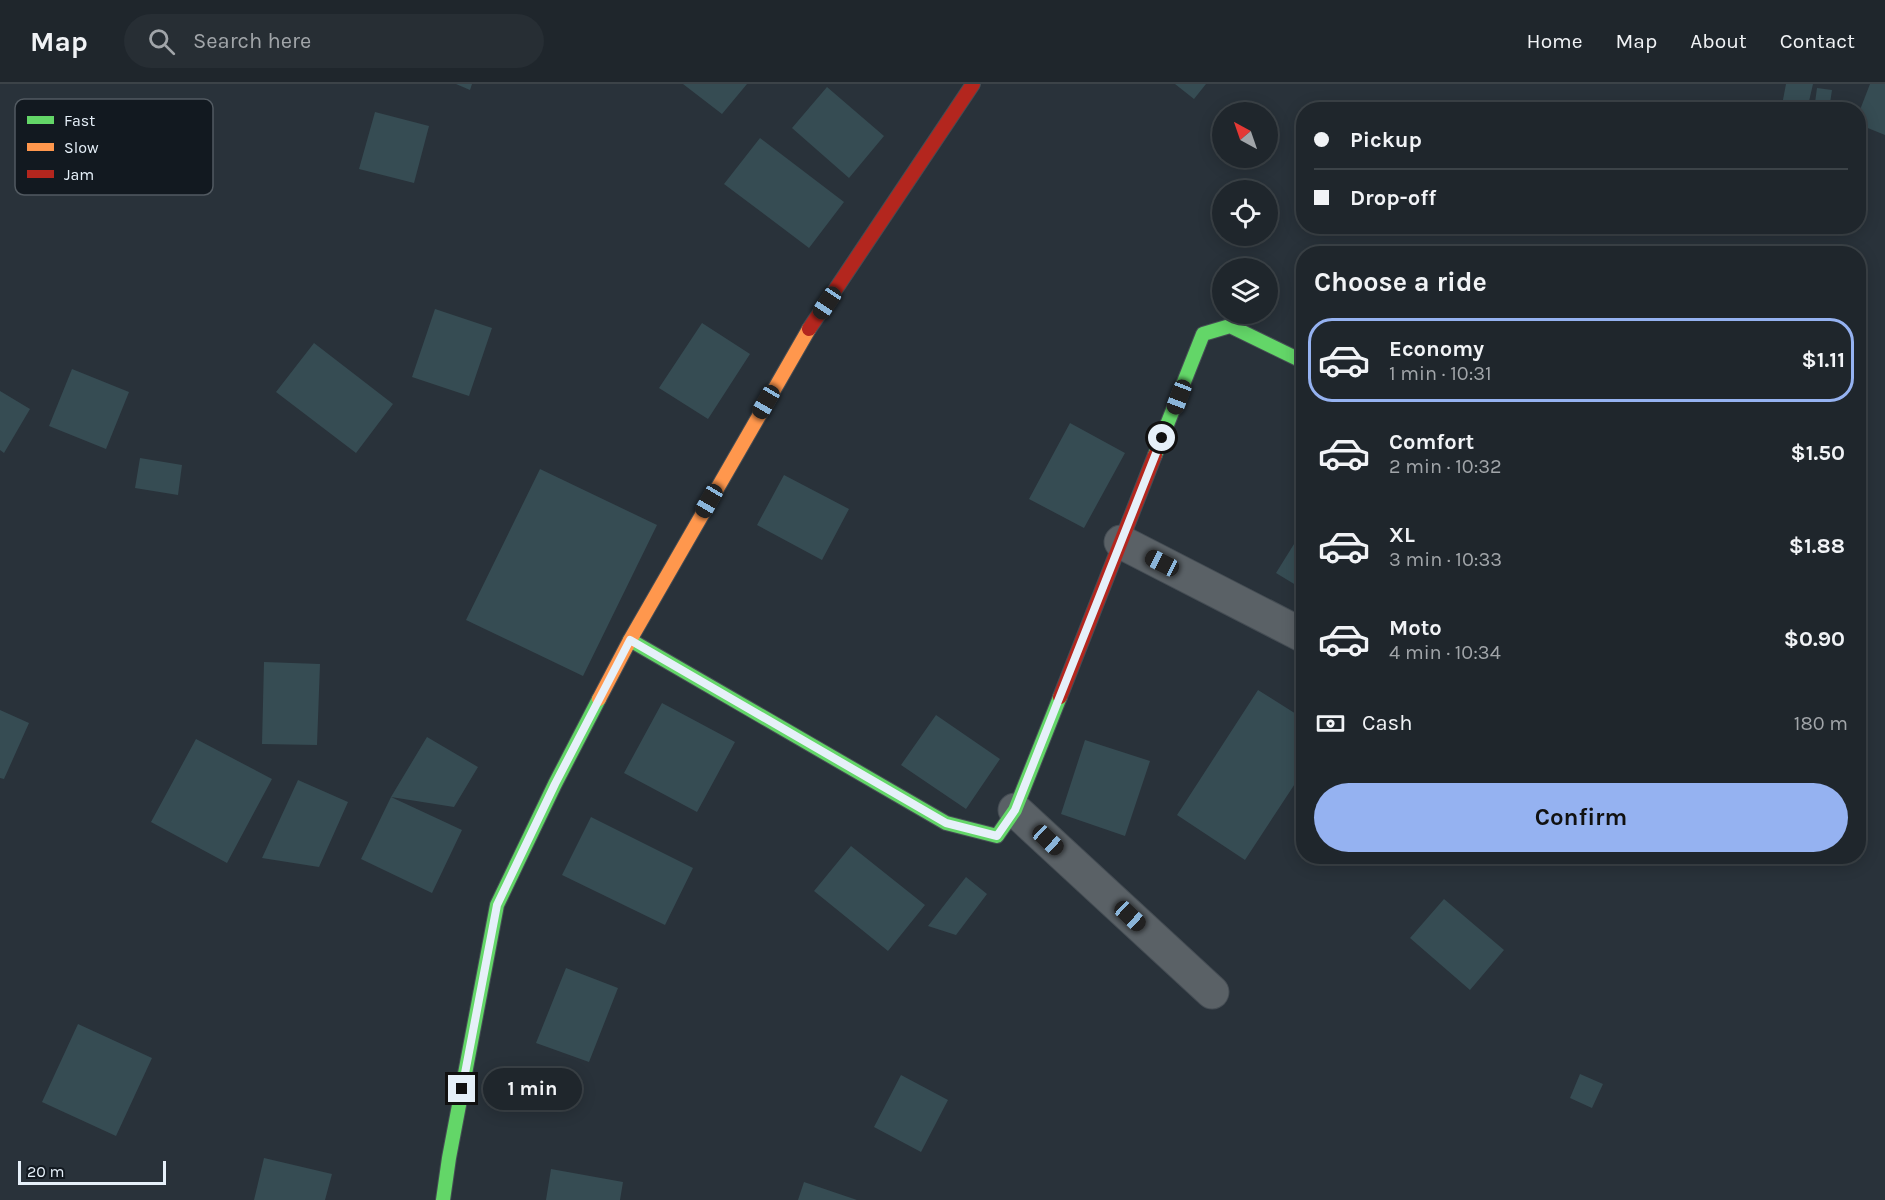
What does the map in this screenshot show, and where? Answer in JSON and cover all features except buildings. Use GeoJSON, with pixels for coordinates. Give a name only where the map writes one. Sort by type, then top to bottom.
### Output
{"type":"FeatureCollection","features":[{"type":"Feature","properties":{"kind":"street"},"geometry":{"type":"LineString","coordinates":[[443,1200],[497,905],[555,784],[630,640],[800,342],[974,84]]}},
{"type":"Feature","properties":{"kind":"street"},"geometry":{"type":"LineString","coordinates":[[630,640],[946,823],[997,836],[1015,810],[1203,334],[1230,326],[1296,358]]}},
{"type":"Feature","properties":{"kind":"street"},"geometry":{"type":"LineString","coordinates":[[1121,542],[1296,632]]}},
{"type":"Feature","properties":{"kind":"street"},"geometry":{"type":"LineString","coordinates":[[1015,810],[1212,992]]}},
{"type":"Feature","properties":{"kind":"traffic: fast"},"geometry":{"type":"LineString","coordinates":[[1155,455],[1203,334],[1230,326],[1296,358]]}},
{"type":"Feature","properties":{"kind":"traffic: fast"},"geometry":{"type":"LineString","coordinates":[[630,640],[946,823],[997,836],[1015,810],[1060,697]]}},
{"type":"Feature","properties":{"kind":"traffic: fast"},"geometry":{"type":"LineString","coordinates":[[443,1200],[497,905],[599,699]]}},
{"type":"Feature","properties":{"kind":"traffic: slow"},"geometry":{"type":"LineString","coordinates":[[599,699],[630,640],[809,329]]}},
{"type":"Feature","properties":{"kind":"traffic: jam"},"geometry":{"type":"LineString","coordinates":[[809,329],[973,84]]}},
{"type":"Feature","properties":{"kind":"traffic: jam"},"geometry":{"type":"LineString","coordinates":[[1060,697],[1155,455]]}},
{"type":"Feature","properties":{"kind":"route"},"geometry":{"type":"LineString","coordinates":[[462,1089],[497,905],[555,784],[630,640],[946,823],[997,836],[1015,810],[1162,438]]}}]}
